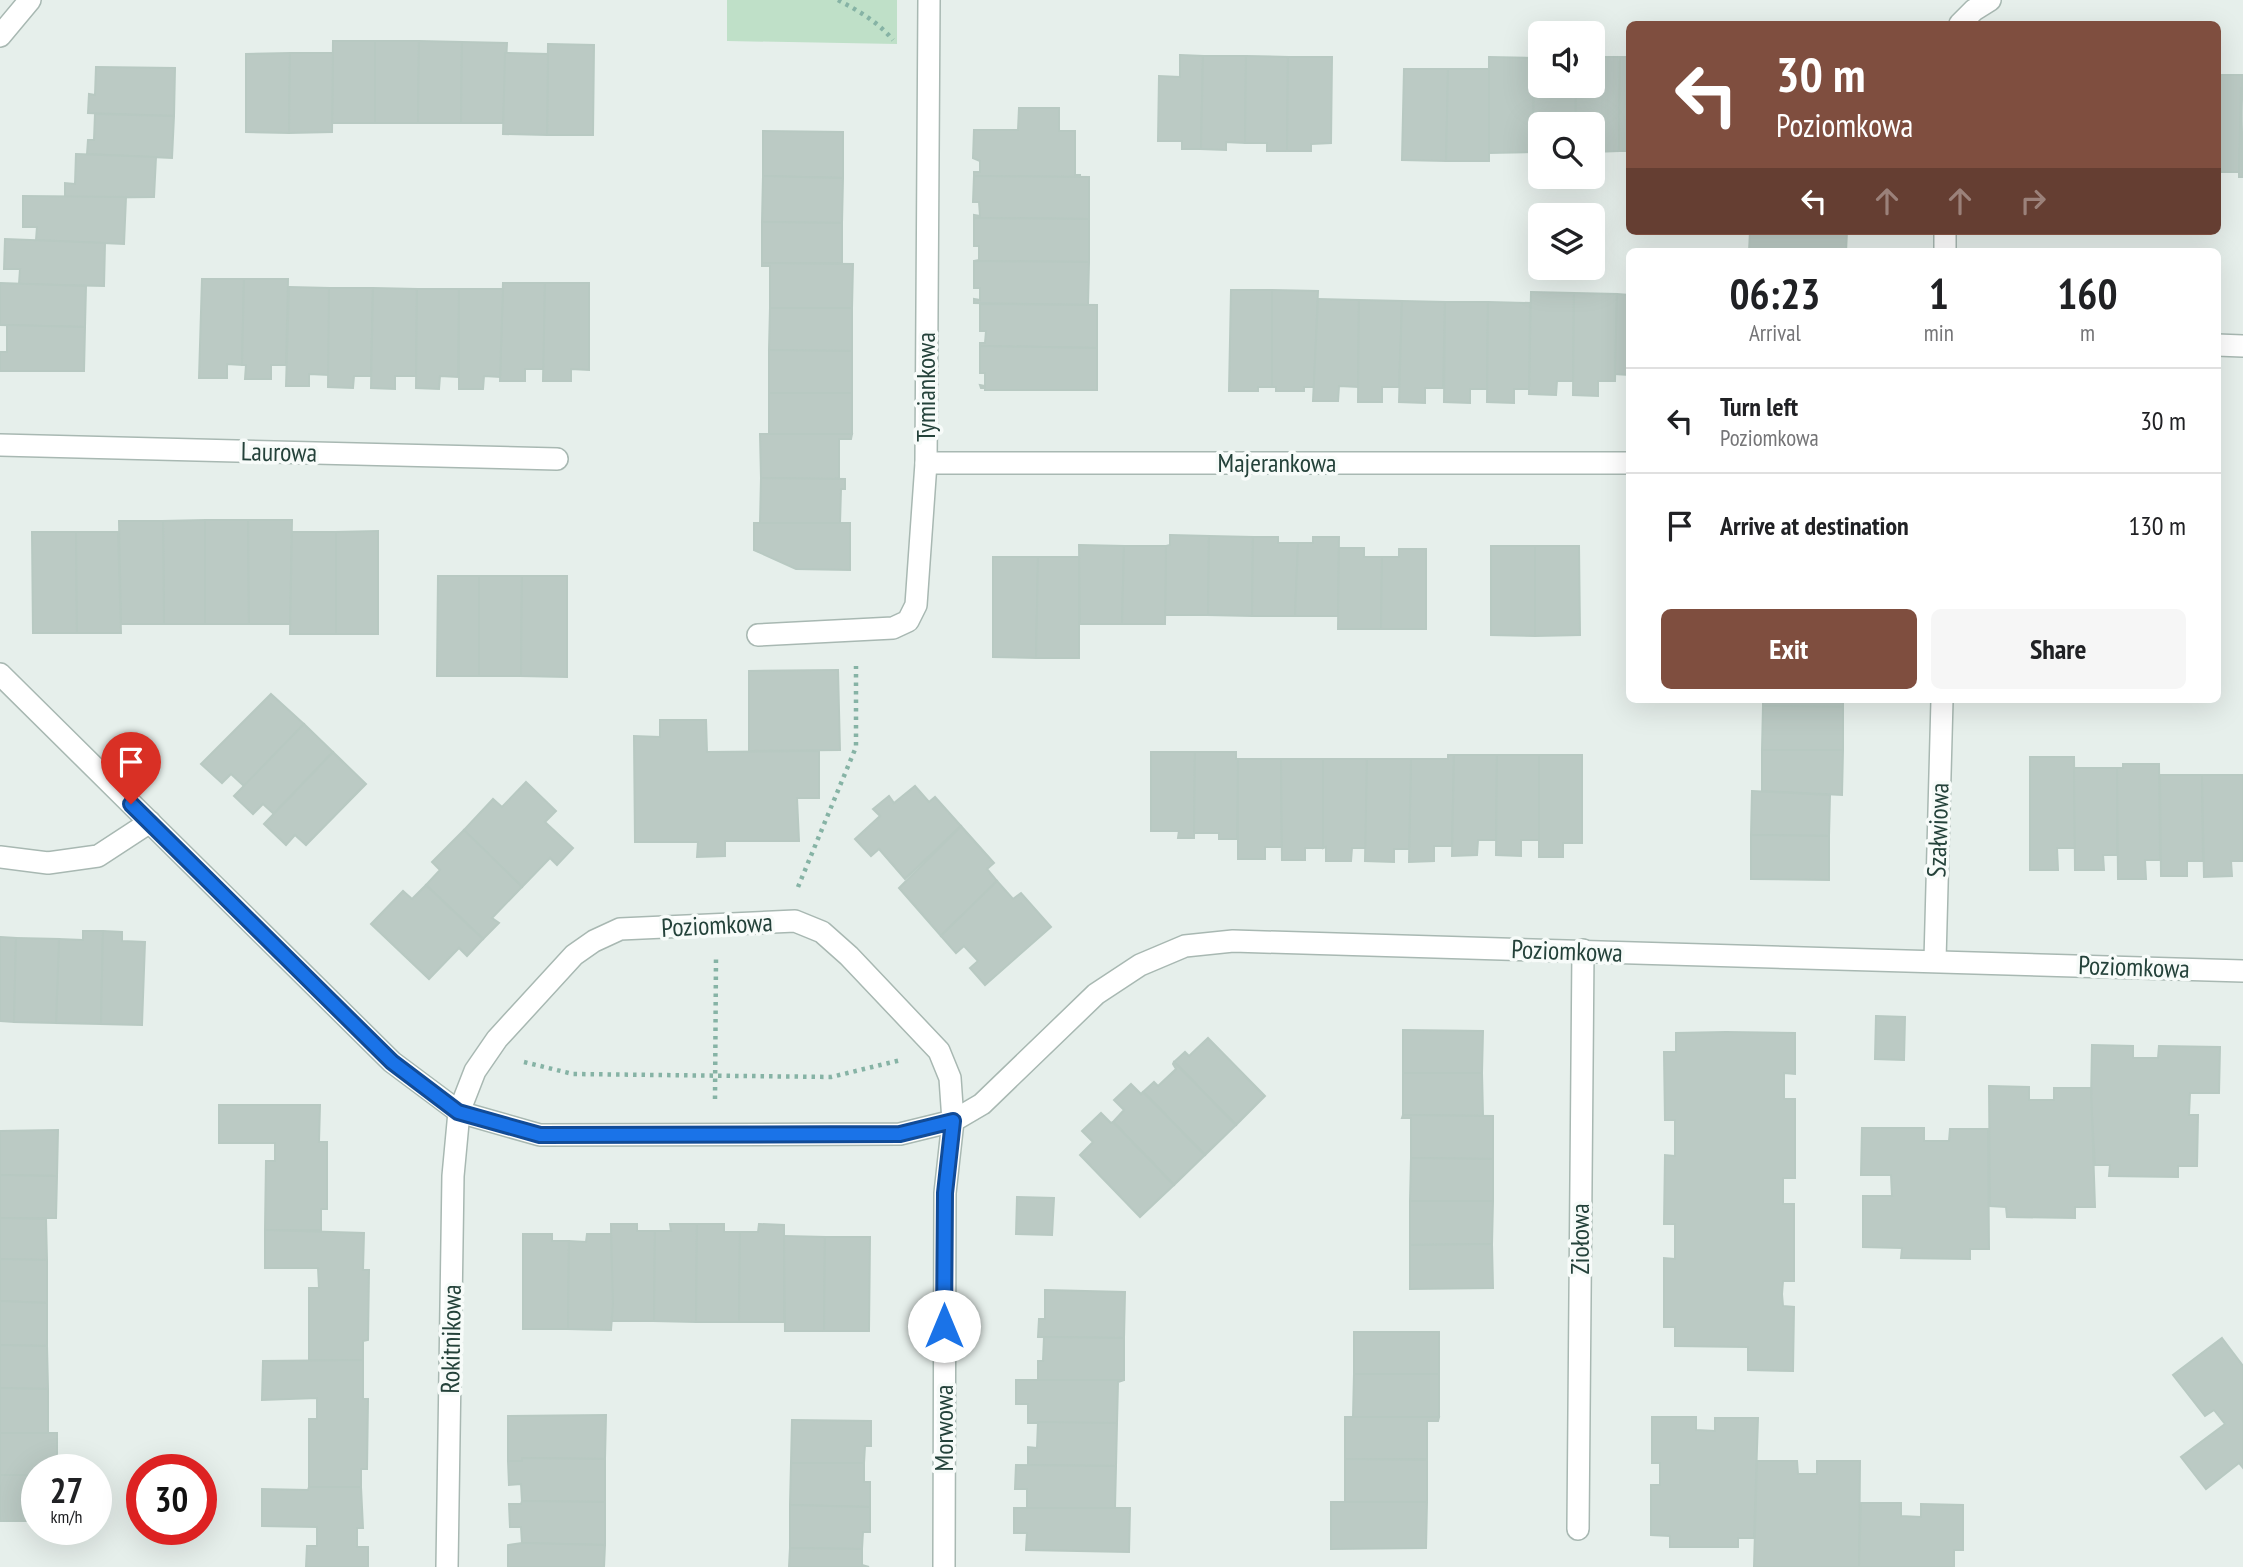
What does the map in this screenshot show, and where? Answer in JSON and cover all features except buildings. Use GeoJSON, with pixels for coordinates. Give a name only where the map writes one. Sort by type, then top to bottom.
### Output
{"type":"FeatureCollection","features":[{"type":"Feature","properties":{"kind":"street"},"geometry":{"type":"LineString","coordinates":[[0,36],[30,0]]}},
{"type":"Feature","properties":{"kind":"street","name":"Tymiankowa"},"geometry":{"type":"LineString","coordinates":[[758,635],[893,628],[908,621],[916,605],[926,463],[929,0]]}},
{"type":"Feature","properties":{"kind":"street"},"geometry":{"type":"LineString","coordinates":[[1963,21],[1990,0]]}},
{"type":"Feature","properties":{"kind":"street"},"geometry":{"type":"LineString","coordinates":[[2221,345],[2243,346]]}},
{"type":"Feature","properties":{"kind":"street","name":"Laurowa"},"geometry":{"type":"LineString","coordinates":[[0,445],[557,459]]}},
{"type":"Feature","properties":{"kind":"street","name":"Majerankowa"},"geometry":{"type":"LineString","coordinates":[[926,463],[1626,463]]}},
{"type":"Feature","properties":{"kind":"street","name":"Poziomkowa"},"geometry":{"type":"LineString","coordinates":[[0,674],[392,1062],[458,1112],[540,1135],[900,1134],[953,1121],[982,1104],[1096,994],[1140,965],[1185,946],[1233,941],[2243,971]]}},
{"type":"Feature","properties":{"kind":"street","name":"Szałwiowa"},"geometry":{"type":"LineString","coordinates":[[1935,960],[1942,703]]}},
{"type":"Feature","properties":{"kind":"street"},"geometry":{"type":"LineString","coordinates":[[0,858],[48,863],[98,856],[150,822]]}},
{"type":"Feature","properties":{"kind":"street","name":"Poziomkowa"},"geometry":{"type":"LineString","coordinates":[[458,1112],[475,1071],[497,1039],[574,955],[594,941],[620,929],[795,921],[822,932],[849,956],[939,1051],[950,1078],[953,1121]]}},
{"type":"Feature","properties":{"kind":"street","name":"Ziołowa"},"geometry":{"type":"LineString","coordinates":[[1578,1529],[1583,950]]}},
{"type":"Feature","properties":{"kind":"street","name":"Rokitnikowa"},"geometry":{"type":"LineString","coordinates":[[447,1567],[453,1176],[458,1112]]}},
{"type":"Feature","properties":{"kind":"street","name":"Morwowa"},"geometry":{"type":"LineString","coordinates":[[944,1567],[945,1193],[953,1121]]}},
{"type":"Feature","properties":{"kind":"path"},"geometry":{"type":"LineString","coordinates":[[838,0],[857,9],[882,27],[895,43]]}},
{"type":"Feature","properties":{"kind":"path"},"geometry":{"type":"LineString","coordinates":[[795,921],[799,883],[856,747],[856,630]]}},
{"type":"Feature","properties":{"kind":"path"},"geometry":{"type":"LineString","coordinates":[[715,1135],[716,925]]}},
{"type":"Feature","properties":{"kind":"path"},"geometry":{"type":"LineString","coordinates":[[488,1053],[573,1074],[831,1077],[939,1051]]}},
{"type":"Feature","properties":{"kind":"green space"},"geometry":{"type":"Polygon","coordinates":[[[727,0],[897,0],[897,44],[727,41],[727,0]]]}},
{"type":"Feature","properties":{"kind":"route"},"geometry":{"type":"LineString","coordinates":[[131,804],[392,1062],[458,1112],[540,1135],[900,1134],[953,1121],[945,1193],[944,1326]]}}]}
